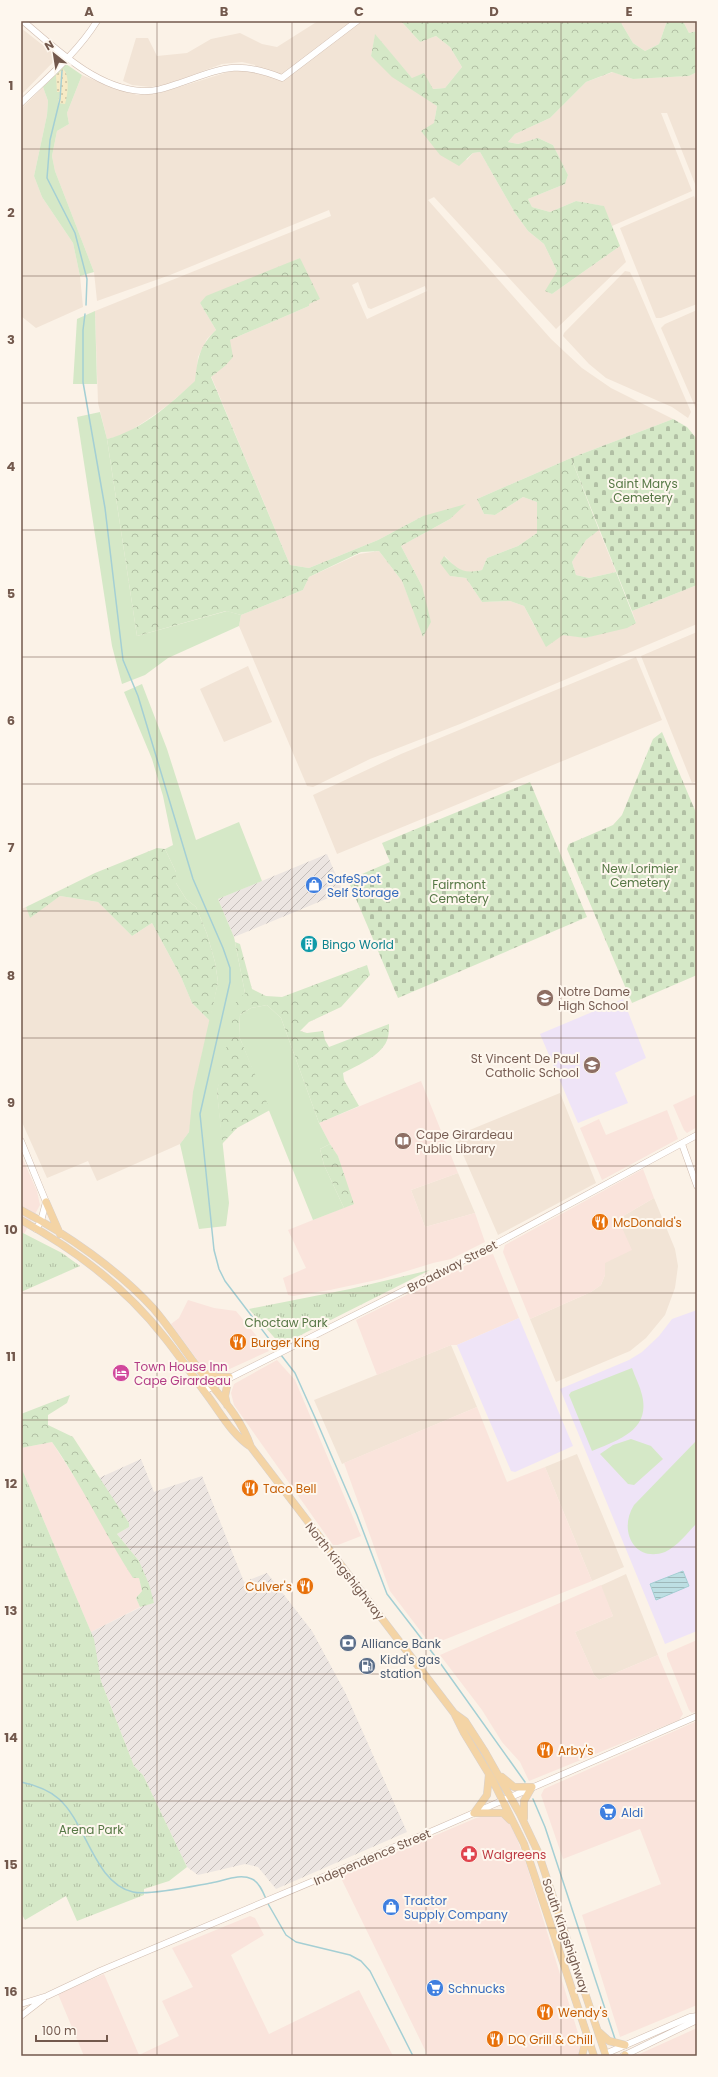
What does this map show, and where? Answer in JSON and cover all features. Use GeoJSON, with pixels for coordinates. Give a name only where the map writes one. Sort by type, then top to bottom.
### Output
{"type":"FeatureCollection","features":[{"type":"Feature","properties":{"kind":"main road"},"geometry":{"type":"LineString","coordinates":[[46,1202],[60,1234]]}},
{"type":"Feature","properties":{"kind":"main road","name":"North Kingshighway"},"geometry":{"type":"LineString","coordinates":[[21,1210],[41,1221],[115,1274],[154,1309],[246,1431],[251,1446]]}},
{"type":"Feature","properties":{"kind":"main road","name":"North Kingshighway"},"geometry":{"type":"LineString","coordinates":[[21,1220],[56,1240],[82,1259],[136,1303],[166,1338],[237,1436],[251,1446],[454,1713],[472,1731],[511,1797]]}},
{"type":"Feature","properties":{"kind":"main road"},"geometry":{"type":"LineString","coordinates":[[201,1372],[217,1377],[229,1377],[225,1396],[227,1405]]}},
{"type":"Feature","properties":{"kind":"main road","name":"North Kingshighway"},"geometry":{"type":"LineString","coordinates":[[454,1713],[503,1801]]}},
{"type":"Feature","properties":{"kind":"main road"},"geometry":{"type":"LineString","coordinates":[[497,1772],[514,1787],[532,1787],[524,1801],[524,1824]]}},
{"type":"Feature","properties":{"kind":"main road"},"geometry":{"type":"LineString","coordinates":[[474,1813],[487,1795],[488,1774]]}},
{"type":"Feature","properties":{"kind":"main road","name":"South Kingshighway"},"geometry":{"type":"LineString","coordinates":[[511,1797],[538,1852],[598,2031],[604,2055]]}},
{"type":"Feature","properties":{"kind":"main road","name":"South Kingshighway"},"geometry":{"type":"LineString","coordinates":[[503,1801],[516,1827],[536,1876],[594,2056]]}},
{"type":"Feature","properties":{"kind":"main road"},"geometry":{"type":"LineString","coordinates":[[474,1813],[503,1813],[516,1827]]}},
{"type":"Feature","properties":{"kind":"main road"},"geometry":{"type":"LineString","coordinates":[[598,2031],[610,2041],[625,2045]]}},
{"type":"Feature","properties":{"kind":"main road"},"geometry":{"type":"LineString","coordinates":[[582,2056],[587,2034]]}},
{"type":"Feature","properties":{"kind":"street"},"geometry":{"type":"LineString","coordinates":[[23,21],[66,58],[88,72],[116,85],[142,91],[160,89],[216,69],[236,66],[263,71],[282,78],[357,21]]}},
{"type":"Feature","properties":{"kind":"street"},"geometry":{"type":"LineString","coordinates":[[21,103],[66,58],[91,31],[97,21]]}},
{"type":"Feature","properties":{"kind":"street","name":"Broadway Street"},"geometry":{"type":"LineString","coordinates":[[204,1391],[288,1347],[492,1246],[697,1136]]}},
{"type":"Feature","properties":{"kind":"street"},"geometry":{"type":"LineString","coordinates":[[21,1141],[46,1202],[41,1221],[36,1228]]}},
{"type":"Feature","properties":{"kind":"street"},"geometry":{"type":"LineString","coordinates":[[682,1144],[697,1186]]}},
{"type":"Feature","properties":{"kind":"street","name":"Independence Street"},"geometry":{"type":"LineString","coordinates":[[21,2004],[47,1996],[100,1971],[503,1801],[697,1716]]}},
{"type":"Feature","properties":{"kind":"street","name":"Independence Street"},"geometry":{"type":"LineString","coordinates":[[21,2016],[47,1996]]}},
{"type":"Feature","properties":{"kind":"street"},"geometry":{"type":"LineString","coordinates":[[604,2055],[690,2017],[697,2016]]}},
{"type":"Feature","properties":{"kind":"street"},"geometry":{"type":"LineString","coordinates":[[624,2056],[697,2020]]}},
{"type":"Feature","properties":{"kind":"shaded area"},"geometry":{"type":"Polygon","coordinates":[[[318,21],[401,21],[420,42],[436,36],[450,47],[462,67],[445,88],[432,89],[412,78],[375,35],[371,56],[437,106],[434,123],[467,160],[473,153],[480,152],[515,213],[528,231],[544,244],[557,271],[546,291],[552,294],[620,246],[626,262],[556,329],[434,197],[428,200],[551,339],[582,368],[611,388],[673,419],[571,458],[477,499],[484,514],[495,515],[523,497],[537,502],[537,533],[518,546],[487,558],[482,570],[467,573],[456,568],[445,556],[450,576],[466,578],[482,602],[510,601],[524,606],[536,629],[585,638],[636,623],[632,611],[697,585],[697,624],[460,724],[370,759],[313,787],[307,786],[239,626],[241,615],[303,590],[309,577],[359,554],[379,551],[402,581],[424,637],[422,586],[401,546],[450,519],[423,516],[378,540],[309,568],[290,565],[211,376],[225,366],[230,340],[309,306],[300,258],[200,303],[216,330],[207,339],[198,357],[196,381],[168,405],[124,435],[107,439],[98,403],[95,311],[331,216],[329,210],[170,275],[97,301],[94,272],[55,171],[52,156],[57,131],[69,124],[67,113],[82,75],[113,88],[138,95],[160,93],[228,72],[242,70],[252,73],[255,65],[242,62],[222,64],[165,85],[150,87],[132,85],[123,81],[136,38],[148,38],[157,56],[187,53],[211,39],[240,33],[262,44],[277,47],[318,21]],[[358,282],[352,285],[367,319],[427,291],[425,286],[371,309],[368,308],[358,282]]]}},
{"type":"Feature","properties":{"kind":"shaded area"},"geometry":{"type":"Polygon","coordinates":[[[620,21],[667,21],[659,44],[645,51],[633,43],[620,21]]]}},
{"type":"Feature","properties":{"kind":"shaded area"},"geometry":{"type":"Polygon","coordinates":[[[683,21],[697,21],[697,31],[689,33],[683,21]]]}},
{"type":"Feature","properties":{"kind":"shaded area"},"geometry":{"type":"Polygon","coordinates":[[[21,28],[58,57],[21,95],[21,28]]]}},
{"type":"Feature","properties":{"kind":"shaded area"},"geometry":{"type":"Polygon","coordinates":[[[613,72],[633,79],[689,76],[697,72],[697,189],[667,113],[661,113],[692,191],[612,226],[603,206],[576,201],[550,212],[532,207],[528,199],[565,184],[568,175],[553,145],[538,138],[518,144],[508,142],[515,134],[550,118],[586,82],[613,72]]]}},
{"type":"Feature","properties":{"kind":"shaded area"},"geometry":{"type":"Polygon","coordinates":[[[43,87],[48,101],[47,115],[34,176],[42,197],[73,243],[80,276],[83,307],[36,328],[21,316],[21,109],[43,87]]]}},
{"type":"Feature","properties":{"kind":"shaded area"},"geometry":{"type":"Polygon","coordinates":[[[694,196],[697,203],[697,304],[661,318],[656,318],[620,228],[694,196]]]}},
{"type":"Feature","properties":{"kind":"shaded area"},"geometry":{"type":"Polygon","coordinates":[[[625,271],[630,272],[635,282],[691,412],[688,418],[672,407],[606,378],[589,364],[563,336],[564,333],[625,271]]]}},
{"type":"Feature","properties":{"kind":"shaded area"},"geometry":{"type":"Polygon","coordinates":[[[697,310],[697,411],[661,328],[665,324],[697,310]]]}},
{"type":"Feature","properties":{"kind":"shaded area"},"geometry":{"type":"Polygon","coordinates":[[[599,530],[616,572],[589,578],[576,575],[572,562],[586,540],[599,530]]]}},
{"type":"Feature","properties":{"kind":"shaded area"},"geometry":{"type":"Polygon","coordinates":[[[697,632],[697,781],[692,783],[641,656],[697,632]]]}},
{"type":"Feature","properties":{"kind":"shaded area"},"geometry":{"type":"Polygon","coordinates":[[[636,657],[662,720],[337,854],[313,795],[401,754],[636,657]]]}},
{"type":"Feature","properties":{"kind":"shaded area"},"geometry":{"type":"Polygon","coordinates":[[[248,666],[272,722],[224,742],[200,689],[248,666]]]}},
{"type":"Feature","properties":{"kind":"shaded area"},"geometry":{"type":"Polygon","coordinates":[[[327,854],[343,892],[234,937],[218,899],[327,854]]]}},
{"type":"Feature","properties":{"kind":"shaded area"},"geometry":{"type":"Polygon","coordinates":[[[60,896],[98,902],[132,936],[152,923],[181,977],[192,1003],[210,1021],[202,1054],[189,1132],[180,1144],[97,1181],[88,1161],[47,1178],[21,1120],[21,909],[26,907],[30,917],[60,896]]]}},
{"type":"Feature","properties":{"kind":"shaded area","name":"St Vincent De Paul Catholic School"},"geometry":{"type":"Polygon","coordinates":[[[623,999],[646,1058],[615,1073],[628,1103],[578,1123],[540,1034],[623,999]]]}},
{"type":"Feature","properties":{"kind":"shaded area"},"geometry":{"type":"Polygon","coordinates":[[[421,1081],[458,1173],[411,1190],[425,1227],[475,1213],[485,1242],[451,1259],[381,1279],[330,1290],[293,1296],[288,1295],[283,1278],[306,1268],[288,1230],[353,1204],[338,1156],[319,1123],[421,1081]]]}},
{"type":"Feature","properties":{"kind":"shaded area"},"geometry":{"type":"Polygon","coordinates":[[[560,1093],[596,1183],[498,1235],[455,1136],[560,1093]]]}},
{"type":"Feature","properties":{"kind":"shaded area"},"geometry":{"type":"Polygon","coordinates":[[[697,1094],[697,1127],[687,1133],[684,1130],[673,1105],[697,1094]]]}},
{"type":"Feature","properties":{"kind":"shaded area"},"geometry":{"type":"Polygon","coordinates":[[[667,1110],[678,1139],[602,1180],[580,1128],[599,1119],[606,1135],[667,1110]]]}},
{"type":"Feature","properties":{"kind":"shaded area"},"geometry":{"type":"Polygon","coordinates":[[[21,1155],[37,1191],[40,1205],[24,1234],[21,1232],[21,1155]]]}},
{"type":"Feature","properties":{"kind":"shaded area"},"geometry":{"type":"Polygon","coordinates":[[[643,1169],[654,1198],[618,1219],[632,1250],[605,1263],[605,1275],[601,1285],[591,1292],[530,1319],[503,1252],[505,1245],[643,1169]]]}},
{"type":"Feature","properties":{"kind":"shaded area"},"geometry":{"type":"Polygon","coordinates":[[[458,1173],[475,1213],[425,1227],[411,1190],[458,1173]]]}},
{"type":"Feature","properties":{"kind":"shaded area"},"geometry":{"type":"Polygon","coordinates":[[[654,1198],[675,1249],[678,1266],[675,1288],[665,1315],[646,1338],[630,1351],[556,1382],[530,1319],[591,1292],[601,1285],[605,1275],[605,1263],[618,1219],[654,1198]]]}},
{"type":"Feature","properties":{"kind":"shaded area"},"geometry":{"type":"Polygon","coordinates":[[[493,1254],[519,1318],[457,1345],[451,1345],[377,1375],[356,1320],[485,1256],[493,1254]]]}},
{"type":"Feature","properties":{"kind":"shaded area"},"geometry":{"type":"Polygon","coordinates":[[[188,1300],[214,1308],[236,1311],[269,1351],[223,1372],[212,1373],[201,1365],[171,1324],[179,1318],[188,1300]]]}},
{"type":"Feature","properties":{"kind":"shaded area"},"geometry":{"type":"Polygon","coordinates":[[[697,1310],[697,1631],[665,1644],[560,1389],[629,1360],[642,1352],[659,1336],[672,1319],[697,1310]]]}},
{"type":"Feature","properties":{"kind":"shaded area"},"geometry":{"type":"Polygon","coordinates":[[[519,1318],[573,1446],[515,1472],[511,1471],[457,1345],[519,1318]]]}},
{"type":"Feature","properties":{"kind":"shaded area"},"geometry":{"type":"Polygon","coordinates":[[[451,1345],[477,1407],[342,1464],[314,1400],[451,1345]]]}},
{"type":"Feature","properties":{"kind":"shaded area"},"geometry":{"type":"Polygon","coordinates":[[[277,1360],[295,1380],[361,1536],[338,1545],[333,1545],[234,1405],[231,1393],[234,1384],[277,1360]]]}},
{"type":"Feature","properties":{"kind":"shaded area"},"geometry":{"type":"Polygon","coordinates":[[[477,1407],[507,1482],[545,1467],[592,1581],[431,1645],[390,1591],[344,1463],[477,1407]]]}},
{"type":"Feature","properties":{"kind":"shaded area"},"geometry":{"type":"Polygon","coordinates":[[[52,1442],[139,1578],[142,1591],[136,1598],[140,1607],[91,1632],[21,1467],[21,1448],[52,1442]]]}},
{"type":"Feature","properties":{"kind":"shaded area"},"geometry":{"type":"Polygon","coordinates":[[[577,1454],[624,1567],[592,1581],[545,1467],[577,1454]]]}},
{"type":"Feature","properties":{"kind":"shaded area"},"geometry":{"type":"Polygon","coordinates":[[[141,1459],[154,1492],[202,1476],[244,1582],[267,1573],[312,1631],[346,1694],[407,1832],[276,1889],[258,1867],[245,1864],[198,1875],[187,1867],[143,1775],[134,1766],[101,1681],[91,1632],[143,1606],[154,1603],[139,1561],[117,1534],[129,1527],[129,1523],[99,1478],[141,1459]]]}},
{"type":"Feature","properties":{"kind":"shaded area"},"geometry":{"type":"Polygon","coordinates":[[[626,1574],[658,1655],[599,1680],[594,1675],[575,1632],[613,1616],[600,1586],[626,1574]]]}},
{"type":"Feature","properties":{"kind":"shaded area"},"geometry":{"type":"Polygon","coordinates":[[[601,1585],[613,1616],[575,1632],[594,1675],[599,1680],[658,1655],[683,1714],[679,1720],[529,1781],[520,1762],[502,1742],[482,1710],[440,1655],[601,1585]]]}},
{"type":"Feature","properties":{"kind":"shaded area"},"geometry":{"type":"Polygon","coordinates":[[[697,1640],[697,1711],[692,1713],[689,1710],[667,1653],[697,1640]]]}},
{"type":"Feature","properties":{"kind":"shaded area"},"geometry":{"type":"Polygon","coordinates":[[[697,1721],[697,2005],[620,2037],[582,1915],[661,1884],[640,1829],[563,1859],[541,1795],[544,1789],[697,1721]]]}},
{"type":"Feature","properties":{"kind":"shaded area"},"geometry":{"type":"Polygon","coordinates":[[[494,1814],[505,1817],[513,1828],[526,1863],[578,2033],[581,2049],[578,2056],[428,2056],[340,1876],[476,1818],[494,1814]]]}},
{"type":"Feature","properties":{"kind":"shaded area"},"geometry":{"type":"Polygon","coordinates":[[[250,1916],[255,1918],[264,1935],[231,1955],[269,2034],[359,1990],[393,2056],[84,2056],[58,1994],[104,1974],[139,2055],[179,2036],[162,2001],[193,1987],[172,1948],[250,1916]]]}},
{"type":"Feature","properties":{"kind":"shaded area"},"geometry":{"type":"Polygon","coordinates":[[[697,2028],[697,2056],[635,2056],[697,2028]]]}},
{"type":"Feature","properties":{"kind":"green space"},"geometry":{"type":"Polygon","coordinates":[[[401,21],[620,21],[633,43],[645,51],[659,44],[667,21],[683,21],[689,33],[697,31],[697,72],[689,76],[633,79],[612,72],[586,82],[550,118],[515,134],[508,142],[518,144],[538,138],[553,145],[568,175],[565,184],[528,199],[532,207],[550,212],[576,201],[604,206],[620,246],[552,294],[545,291],[557,271],[544,244],[528,231],[515,213],[480,152],[473,153],[459,166],[440,155],[421,131],[434,123],[437,106],[392,77],[371,56],[375,34],[412,78],[424,73],[433,89],[445,88],[462,67],[450,47],[436,36],[420,42],[401,21]]]}},
{"type":"Feature","properties":{"kind":"green space"},"geometry":{"type":"Polygon","coordinates":[[[66,64],[82,75],[67,113],[69,124],[57,131],[52,156],[55,171],[94,272],[80,276],[73,243],[42,197],[34,176],[47,115],[48,101],[43,87],[66,64]]]}},
{"type":"Feature","properties":{"kind":"green space"},"geometry":{"type":"Polygon","coordinates":[[[300,258],[320,299],[309,304],[309,306],[230,340],[233,357],[225,366],[211,377],[290,565],[309,568],[378,540],[423,516],[466,504],[450,519],[401,546],[422,586],[431,622],[423,637],[402,581],[379,551],[361,552],[309,577],[303,590],[241,615],[226,611],[137,636],[107,439],[132,430],[154,416],[195,381],[200,353],[210,336],[216,330],[200,303],[206,296],[300,258]]]}},
{"type":"Feature","properties":{"kind":"green space"},"geometry":{"type":"Polygon","coordinates":[[[95,311],[97,384],[73,384],[77,319],[95,311]]]}},
{"type":"Feature","properties":{"kind":"green space"},"geometry":{"type":"Polygon","coordinates":[[[100,412],[107,439],[137,636],[227,611],[241,615],[239,626],[168,658],[145,675],[122,684],[112,646],[77,417],[100,412]]]}},
{"type":"Feature","properties":{"kind":"green space","name":"Saint Marys Cemetery"},"geometry":{"type":"Polygon","coordinates":[[[673,419],[687,427],[697,439],[697,585],[632,611],[571,458],[673,419]]]}},
{"type":"Feature","properties":{"kind":"green space"},"geometry":{"type":"Polygon","coordinates":[[[571,458],[599,530],[586,540],[572,562],[576,575],[589,578],[616,572],[636,623],[627,628],[585,638],[563,635],[546,647],[524,606],[510,601],[482,602],[466,578],[450,576],[440,563],[444,556],[453,565],[461,570],[482,570],[487,558],[518,546],[537,533],[537,502],[523,497],[495,515],[484,514],[477,499],[571,458]]]}},
{"type":"Feature","properties":{"kind":"green space"},"geometry":{"type":"Polygon","coordinates":[[[142,684],[167,749],[196,840],[239,822],[262,881],[218,899],[234,937],[245,993],[217,1091],[229,1203],[226,1226],[199,1229],[180,1144],[189,1132],[193,1092],[218,982],[215,962],[207,934],[196,907],[186,899],[176,883],[176,872],[165,849],[173,845],[163,796],[152,759],[124,692],[142,684]]]}},
{"type":"Feature","properties":{"kind":"green space","name":"New Lorimier Cemetery"},"geometry":{"type":"Polygon","coordinates":[[[662,732],[697,815],[697,975],[632,1003],[567,849],[569,844],[613,825],[622,815],[653,739],[662,732]]]}},
{"type":"Feature","properties":{"kind":"green space","name":"Fairmont Cemetery"},"geometry":{"type":"Polygon","coordinates":[[[530,782],[587,917],[398,998],[348,880],[390,862],[382,843],[530,782]]]}},
{"type":"Feature","properties":{"kind":"green space"},"geometry":{"type":"Polygon","coordinates":[[[157,848],[165,849],[176,872],[176,883],[186,899],[196,907],[207,934],[215,962],[218,982],[210,1021],[192,1003],[181,977],[152,923],[132,936],[98,902],[60,896],[30,918],[26,907],[95,873],[157,848]]]}},
{"type":"Feature","properties":{"kind":"green space"},"geometry":{"type":"Polygon","coordinates":[[[235,942],[240,944],[252,989],[266,996],[282,997],[367,965],[370,975],[341,1007],[309,1022],[300,1031],[307,1033],[323,1031],[325,1040],[329,1047],[389,1024],[388,1037],[386,1043],[381,1049],[370,1059],[343,1073],[344,1080],[359,1106],[319,1123],[281,1018],[267,1005],[251,1008],[240,1015],[239,1036],[270,1110],[237,1128],[222,1144],[217,1091],[236,1002],[245,993],[235,942]]]}},
{"type":"Feature","properties":{"kind":"green space"},"geometry":{"type":"Polygon","coordinates":[[[267,1005],[281,1018],[319,1123],[330,1144],[320,1149],[324,1165],[344,1208],[313,1220],[239,1036],[240,1015],[251,1008],[267,1005]]]}},
{"type":"Feature","properties":{"kind":"green space"},"geometry":{"type":"Polygon","coordinates":[[[330,1144],[338,1156],[354,1204],[344,1208],[324,1165],[320,1149],[330,1144]]]}},
{"type":"Feature","properties":{"kind":"green space"},"geometry":{"type":"Polygon","coordinates":[[[21,1232],[62,1253],[80,1266],[21,1292],[21,1232]]]}},
{"type":"Feature","properties":{"kind":"green space","name":"Choctaw Park"},"geometry":{"type":"Polygon","coordinates":[[[430,1270],[281,1345],[249,1309],[350,1289],[430,1270]]]}},
{"type":"Feature","properties":{"kind":"green space"},"geometry":{"type":"Polygon","coordinates":[[[632,1368],[642,1395],[642,1417],[637,1426],[630,1432],[612,1443],[592,1451],[569,1395],[571,1392],[632,1368]]]}},
{"type":"Feature","properties":{"kind":"green space"},"geometry":{"type":"Polygon","coordinates":[[[70,1395],[67,1403],[48,1415],[48,1425],[73,1437],[129,1523],[129,1527],[117,1534],[139,1561],[149,1584],[154,1603],[140,1607],[136,1598],[142,1591],[139,1578],[133,1578],[63,1458],[52,1442],[21,1448],[21,1414],[70,1395]]]}},
{"type":"Feature","properties":{"kind":"green space"},"geometry":{"type":"Polygon","coordinates":[[[631,1439],[651,1446],[663,1459],[634,1485],[628,1484],[600,1454],[613,1445],[631,1439]]]}},
{"type":"Feature","properties":{"kind":"green space"},"geometry":{"type":"Polygon","coordinates":[[[697,1440],[697,1523],[678,1543],[665,1552],[654,1554],[645,1553],[637,1549],[629,1534],[628,1524],[629,1515],[634,1505],[697,1440]]]}},
{"type":"Feature","properties":{"kind":"green space","name":"Arena Park"},"geometry":{"type":"Polygon","coordinates":[[[21,1467],[94,1639],[101,1681],[134,1766],[143,1775],[187,1867],[169,1881],[144,1889],[144,1895],[77,1921],[66,1896],[25,1920],[21,1913],[21,1467]]]}},
{"type":"Feature","properties":{"kind":"sand"},"geometry":{"type":"Polygon","coordinates":[[[63,69],[68,80],[68,91],[65,104],[58,103],[60,92],[57,92],[56,75],[63,69]]]}},
{"type":"Feature","properties":{"kind":"water"},"geometry":{"type":"Polygon","coordinates":[[[683,1571],[689,1586],[656,1600],[650,1584],[683,1571]]]}},
{"type":"Feature","properties":{"kind":"waterway"},"geometry":{"type":"LineString","coordinates":[[62,71],[60,99],[50,140],[47,178],[75,233],[87,279],[86,305]]}},
{"type":"Feature","properties":{"kind":"waterway"},"geometry":{"type":"LineString","coordinates":[[85,314],[83,330],[83,382],[105,508],[123,660],[138,696],[193,879],[223,948],[230,968],[230,982],[200,1114],[214,1250],[219,1269],[225,1281],[279,1352]]}},
{"type":"Feature","properties":{"kind":"waterway"},"geometry":{"type":"LineString","coordinates":[[281,1355],[295,1373],[317,1422],[357,1515],[387,1594],[438,1660],[525,1782]]}},
{"type":"Feature","properties":{"kind":"waterway"},"geometry":{"type":"LineString","coordinates":[[21,1782],[42,1788],[59,1799],[69,1810],[100,1865],[109,1877],[120,1886],[133,1892],[149,1893],[237,1877],[247,1877],[257,1882],[266,1899]]}},
{"type":"Feature","properties":{"kind":"waterway"},"geometry":{"type":"LineString","coordinates":[[533,1799],[545,1827],[615,2039]]}},
{"type":"Feature","properties":{"kind":"waterway"},"geometry":{"type":"LineString","coordinates":[[267,1902],[286,1935],[296,1942],[350,1955],[361,1961],[370,1971],[413,2056]]}},
{"type":"Feature","properties":{"kind":"place","name":"SafeSpot Self Storage"},"geometry":{"type":"Point","coordinates":[314,885]}},
{"type":"Feature","properties":{"kind":"place","name":"Bingo World"},"geometry":{"type":"Point","coordinates":[309,944]}},
{"type":"Feature","properties":{"kind":"place","name":"Notre Dame High School"},"geometry":{"type":"Point","coordinates":[545,998]}},
{"type":"Feature","properties":{"kind":"place","name":"St Vincent De Paul Catholic School"},"geometry":{"type":"Point","coordinates":[592,1065]}},
{"type":"Feature","properties":{"kind":"place","name":"Cape Girardeau Public Library"},"geometry":{"type":"Point","coordinates":[403,1141]}},
{"type":"Feature","properties":{"kind":"place","name":"McDonald's"},"geometry":{"type":"Point","coordinates":[600,1222]}},
{"type":"Feature","properties":{"kind":"place","name":"Burger King"},"geometry":{"type":"Point","coordinates":[238,1342]}},
{"type":"Feature","properties":{"kind":"place","name":"Town House Inn Cape Girardeau"},"geometry":{"type":"Point","coordinates":[121,1373]}},
{"type":"Feature","properties":{"kind":"place","name":"Taco Bell"},"geometry":{"type":"Point","coordinates":[250,1488]}},
{"type":"Feature","properties":{"kind":"place","name":"Culver's"},"geometry":{"type":"Point","coordinates":[305,1586]}},
{"type":"Feature","properties":{"kind":"place","name":"Alliance Bank"},"geometry":{"type":"Point","coordinates":[348,1643]}},
{"type":"Feature","properties":{"kind":"place","name":"Kidd's gas station"},"geometry":{"type":"Point","coordinates":[367,1666]}},
{"type":"Feature","properties":{"kind":"place","name":"Arby's"},"geometry":{"type":"Point","coordinates":[545,1750]}},
{"type":"Feature","properties":{"kind":"place","name":"Aldi"},"geometry":{"type":"Point","coordinates":[608,1812]}},
{"type":"Feature","properties":{"kind":"place","name":"Walgreens"},"geometry":{"type":"Point","coordinates":[469,1854]}},
{"type":"Feature","properties":{"kind":"place","name":"Tractor Supply Company"},"geometry":{"type":"Point","coordinates":[391,1907]}},
{"type":"Feature","properties":{"kind":"place","name":"Schnucks"},"geometry":{"type":"Point","coordinates":[435,1988]}},
{"type":"Feature","properties":{"kind":"place","name":"Wendy's"},"geometry":{"type":"Point","coordinates":[545,2012]}},
{"type":"Feature","properties":{"kind":"place","name":"DQ Grill & Chill"},"geometry":{"type":"Point","coordinates":[495,2039]}}]}
